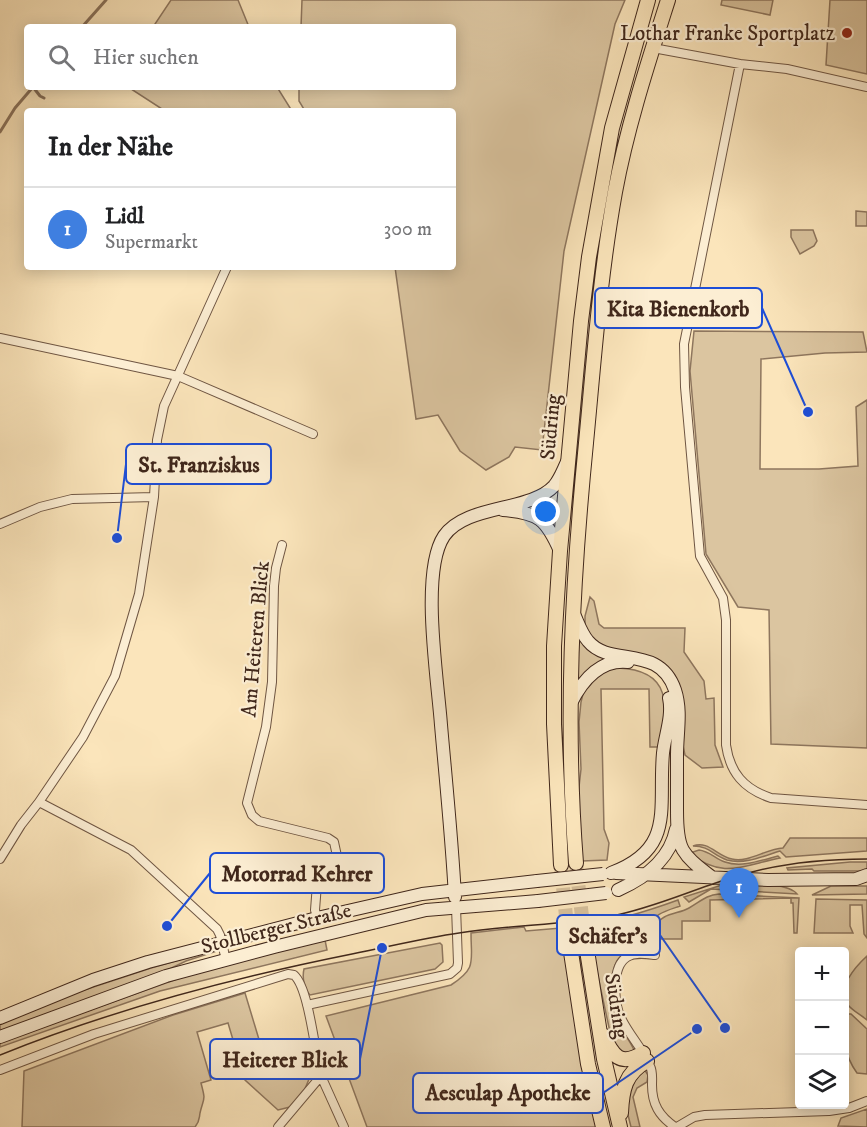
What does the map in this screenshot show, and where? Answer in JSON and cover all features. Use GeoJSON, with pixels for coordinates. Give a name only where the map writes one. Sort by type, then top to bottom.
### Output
{"type":"FeatureCollection","features":[{"type":"Feature","properties":{"kind":"main road","name":"Südring"},"geometry":{"type":"LineString","coordinates":[[561,865],[554,724],[554,646],[560,552],[582,310],[612,128],[648,0]]}},
{"type":"Feature","properties":{"kind":"main road","name":"Südring"},"geometry":{"type":"LineString","coordinates":[[576,863],[569,706],[572,609],[604,258],[623,155],[668,0]]}},
{"type":"Feature","properties":{"kind":"main road"},"geometry":{"type":"LineString","coordinates":[[456,906],[432,614],[435,555],[445,535],[472,517],[548,491],[554,486],[568,461]]}},
{"type":"Feature","properties":{"kind":"main road"},"geometry":{"type":"LineString","coordinates":[[490,511],[526,512],[541,518],[551,531],[560,552]]}},
{"type":"Feature","properties":{"kind":"main road"},"geometry":{"type":"LineString","coordinates":[[572,609],[583,634],[594,647],[609,654],[637,657],[648,662],[660,669],[674,688],[679,720],[677,819],[682,850],[698,867],[713,878]]}},
{"type":"Feature","properties":{"kind":"main road"},"geometry":{"type":"LineString","coordinates":[[569,706],[590,674],[623,661],[647,667],[663,683],[670,702],[663,753],[662,817],[656,837],[634,862],[607,874]]}},
{"type":"Feature","properties":{"kind":"main road"},"geometry":{"type":"LineString","coordinates":[[652,877],[672,843],[677,819]]}},
{"type":"Feature","properties":{"kind":"main road"},"geometry":{"type":"LineString","coordinates":[[650,846],[645,861],[652,877]]}},
{"type":"Feature","properties":{"kind":"main road","name":"Stollberger Straße"},"geometry":{"type":"LineString","coordinates":[[0,1018],[93,980],[148,962],[317,918],[422,894],[607,874],[768,880],[863,879]]}},
{"type":"Feature","properties":{"kind":"main road","name":"Stollberger Straße"},"geometry":{"type":"LineString","coordinates":[[0,1037],[166,976],[426,910],[538,901],[612,891],[652,877]]}},
{"type":"Feature","properties":{"kind":"main road","name":"Südring"},"geometry":{"type":"LineString","coordinates":[[583,925],[604,1059],[621,1127]]}},
{"type":"Feature","properties":{"kind":"main road","name":"Südring"},"geometry":{"type":"LineString","coordinates":[[567,926],[588,1065],[603,1127]]}},
{"type":"Feature","properties":{"kind":"main road"},"geometry":{"type":"LineString","coordinates":[[597,1019],[608,1045],[621,1059],[645,1057]]}},
{"type":"Feature","properties":{"kind":"main road"},"geometry":{"type":"LineString","coordinates":[[621,1127],[626,1080],[645,1057]]}},
{"type":"Feature","properties":{"kind":"street"},"geometry":{"type":"LineString","coordinates":[[653,48],[740,64],[787,69],[867,87]]}},
{"type":"Feature","properties":{"kind":"street"},"geometry":{"type":"LineString","coordinates":[[740,64],[684,344],[685,387],[700,556],[723,598],[726,620],[726,745],[728,758],[742,783],[758,794],[771,798],[867,805]]}},
{"type":"Feature","properties":{"kind":"street"},"geometry":{"type":"LineString","coordinates":[[0,859],[21,825],[84,737],[114,676],[139,594],[154,497],[157,440],[164,406],[226,270]]}},
{"type":"Feature","properties":{"kind":"street"},"geometry":{"type":"LineString","coordinates":[[0,338],[178,376],[313,434]]}},
{"type":"Feature","properties":{"kind":"street"},"geometry":{"type":"LineString","coordinates":[[0,524],[40,507],[72,499],[154,497]]}},
{"type":"Feature","properties":{"kind":"street","name":"Am Heiteren Blick"},"geometry":{"type":"LineString","coordinates":[[282,545],[274,586],[272,682],[266,727],[247,803],[252,815],[259,821],[328,838],[333,842],[337,856],[317,884],[315,910],[317,918]]}},
{"type":"Feature","properties":{"kind":"street"},"geometry":{"type":"LineString","coordinates":[[39,802],[131,850],[217,929],[223,943],[226,960]]}},
{"type":"Feature","properties":{"kind":"street"},"geometry":{"type":"LineString","coordinates":[[307,1005],[450,974],[457,968],[458,963],[456,906]]}},
{"type":"Feature","properties":{"kind":"street"},"geometry":{"type":"LineString","coordinates":[[655,955],[642,954],[628,957],[621,963],[616,982],[621,1018],[645,1057],[652,1075],[653,1102],[664,1120],[676,1127],[694,1117],[705,1115],[829,1111],[849,1108],[867,1101]]}},
{"type":"Feature","properties":{"kind":"street"},"geometry":{"type":"LineString","coordinates":[[0,1070],[94,1034],[288,974],[298,978],[307,1005],[315,1055],[321,1076],[345,1127]]}},
{"type":"Feature","properties":{"kind":"street"},"geometry":{"type":"LineString","coordinates":[[278,1127],[321,1076]]}},
{"type":"Feature","properties":{"kind":"shaded area"},"geometry":{"type":"Polygon","coordinates":[[[171,0],[238,0],[248,24],[155,24],[171,0]]]}},
{"type":"Feature","properties":{"kind":"shaded area"},"geometry":{"type":"Polygon","coordinates":[[[302,0],[625,0],[615,24],[564,251],[542,450],[515,447],[509,457],[486,470],[460,451],[438,415],[416,419],[395,270],[456,270],[456,108],[303,108],[299,101],[299,90],[456,90],[456,24],[301,24],[302,0]]]}},
{"type":"Feature","properties":{"kind":"shaded area"},"geometry":{"type":"Polygon","coordinates":[[[722,0],[773,0],[770,15],[721,5],[722,0]]]}},
{"type":"Feature","properties":{"kind":"shaded area","name":"Lothar Franke Sportplatz"},"geometry":{"type":"Polygon","coordinates":[[[830,0],[867,0],[867,74],[826,65],[830,0]]]}},
{"type":"Feature","properties":{"kind":"shaded area"},"geometry":{"type":"Polygon","coordinates":[[[133,90],[279,90],[290,108],[160,108],[133,90]]]}},
{"type":"Feature","properties":{"kind":"shaded area"},"geometry":{"type":"Polygon","coordinates":[[[856,211],[867,212],[867,226],[856,226],[856,211]]]}},
{"type":"Feature","properties":{"kind":"shaded area"},"geometry":{"type":"Polygon","coordinates":[[[791,230],[813,230],[817,241],[814,246],[800,254],[791,237],[791,230]]]}},
{"type":"Feature","properties":{"kind":"shaded area"},"geometry":{"type":"Polygon","coordinates":[[[694,331],[863,332],[867,352],[761,359],[760,469],[819,469],[858,466],[856,407],[867,400],[867,748],[771,744],[769,610],[738,607],[706,554],[690,371],[694,331]]]}},
{"type":"Feature","properties":{"kind":"shaded area"},"geometry":{"type":"Polygon","coordinates":[[[590,597],[594,601],[599,624],[604,628],[685,628],[684,652],[704,681],[706,699],[714,698],[715,745],[723,767],[702,768],[685,755],[667,671],[600,646],[585,629],[585,616],[590,597]]]}},
{"type":"Feature","properties":{"kind":"shaded area"},"geometry":{"type":"Polygon","coordinates":[[[577,636],[592,652],[607,658],[577,688],[577,636]]]}},
{"type":"Feature","properties":{"kind":"shaded area"},"geometry":{"type":"Polygon","coordinates":[[[618,668],[636,670],[649,675],[657,683],[664,705],[662,732],[658,747],[650,747],[649,689],[601,689],[604,829],[609,843],[607,860],[582,861],[576,814],[581,769],[579,722],[581,702],[585,686],[607,670],[618,668]]]}},
{"type":"Feature","properties":{"kind":"shaded area"},"geometry":{"type":"Polygon","coordinates":[[[790,838],[867,838],[867,851],[786,857],[780,851],[754,859],[734,861],[722,858],[703,847],[693,846],[703,845],[738,860],[783,848],[790,838]]]}},
{"type":"Feature","properties":{"kind":"shaded area"},"geometry":{"type":"Polygon","coordinates":[[[699,850],[732,864],[752,863],[778,856],[780,858],[744,867],[723,868],[712,866],[690,853],[699,850]]]}},
{"type":"Feature","properties":{"kind":"shaded area"},"geometry":{"type":"Polygon","coordinates":[[[867,862],[867,871],[814,871],[812,869],[788,870],[787,868],[867,862]]]}},
{"type":"Feature","properties":{"kind":"shaded area"},"geometry":{"type":"Polygon","coordinates":[[[725,884],[774,885],[792,890],[797,894],[711,889],[689,902],[684,897],[725,884]]]}},
{"type":"Feature","properties":{"kind":"shaded area"},"geometry":{"type":"Polygon","coordinates":[[[831,886],[867,886],[867,894],[812,895],[831,886]]]}},
{"type":"Feature","properties":{"kind":"shaded area"},"geometry":{"type":"Polygon","coordinates":[[[719,894],[799,898],[797,933],[794,933],[791,898],[710,900],[710,921],[682,921],[682,939],[657,939],[648,949],[658,922],[707,897],[719,894]]]}},
{"type":"Feature","properties":{"kind":"shaded area"},"geometry":{"type":"Polygon","coordinates":[[[816,899],[867,900],[867,938],[864,934],[862,905],[850,905],[850,926],[853,933],[814,933],[816,899]]]}},
{"type":"Feature","properties":{"kind":"shaded area"},"geometry":{"type":"Polygon","coordinates":[[[678,900],[680,906],[661,913],[650,923],[647,943],[622,955],[616,963],[612,987],[614,1013],[635,1052],[629,1060],[613,1046],[587,925],[633,915],[678,900]]]}},
{"type":"Feature","properties":{"kind":"shaded area"},"geometry":{"type":"Polygon","coordinates":[[[524,927],[526,931],[561,928],[597,1127],[367,1127],[326,1016],[451,985],[469,969],[472,958],[471,933],[524,927]]]}},
{"type":"Feature","properties":{"kind":"shaded area"},"geometry":{"type":"Polygon","coordinates":[[[325,940],[327,950],[160,991],[0,1047],[0,1042],[180,978],[325,940]]]}},
{"type":"Feature","properties":{"kind":"shaded area"},"geometry":{"type":"Polygon","coordinates":[[[440,943],[443,962],[435,969],[310,995],[305,986],[304,969],[440,943]]]}},
{"type":"Feature","properties":{"kind":"shaded area"},"geometry":{"type":"Polygon","coordinates":[[[217,949],[217,951],[186,961],[157,975],[0,1032],[0,1024],[75,993],[217,949]]]}},
{"type":"Feature","properties":{"kind":"shaded area"},"geometry":{"type":"Polygon","coordinates":[[[867,956],[867,1020],[849,1006],[849,978],[867,956]]]}},
{"type":"Feature","properties":{"kind":"shaded area"},"geometry":{"type":"Polygon","coordinates":[[[245,993],[267,1066],[306,1053],[310,1056],[312,1072],[304,1091],[290,1107],[278,1110],[245,1080],[228,1023],[197,1032],[211,1080],[201,1083],[204,1099],[195,1127],[22,1127],[24,1071],[173,1015],[245,993]]]}},
{"type":"Feature","properties":{"kind":"shaded area"},"geometry":{"type":"Polygon","coordinates":[[[849,1014],[851,1014],[867,1029],[867,1074],[857,1073],[850,1060],[849,1014]]]}},
{"type":"Feature","properties":{"kind":"shaded area"},"geometry":{"type":"Polygon","coordinates":[[[644,1069],[648,1075],[647,1082],[637,1088],[633,1097],[640,1127],[631,1127],[626,1107],[627,1086],[644,1069]]]}},
{"type":"Feature","properties":{"kind":"shaded area"},"geometry":{"type":"Polygon","coordinates":[[[867,1109],[867,1127],[838,1126],[841,1118],[867,1109]]]}},
{"type":"Feature","properties":{"kind":"waterway"},"geometry":{"type":"LineString","coordinates":[[85,24],[106,0]]}},
{"type":"Feature","properties":{"kind":"waterway"},"geometry":{"type":"LineString","coordinates":[[0,132],[15,108],[30,90]]}},
{"type":"Feature","properties":{"kind":"waterway"},"geometry":{"type":"LineString","coordinates":[[35,90],[44,98]]}},
{"type":"Feature","properties":{"kind":"tunnel"},"geometry":{"type":"LineString","coordinates":[[576,865],[583,925]]}},
{"type":"Feature","properties":{"kind":"tunnel"},"geometry":{"type":"LineString","coordinates":[[561,867],[567,926]]}},
{"type":"Feature","properties":{"kind":"tram line"},"geometry":{"type":"LineString","coordinates":[[0,1055],[130,1009],[262,973],[446,935],[627,913],[745,874],[779,866],[814,861],[867,859]]}},
{"type":"Feature","properties":{"kind":"place","name":"Lothar Franke Sportplatz"},"geometry":{"type":"Point","coordinates":[847,33]}},
{"type":"Feature","properties":{"kind":"place","name":"Kita Bienenkorb"},"geometry":{"type":"Point","coordinates":[808,412]}},
{"type":"Feature","properties":{"kind":"place","name":"St. Franziskus"},"geometry":{"type":"Point","coordinates":[117,538]}},
{"type":"Feature","properties":{"kind":"place","name":"Lidl"},"geometry":{"type":"Point","coordinates":[739,918]}},
{"type":"Feature","properties":{"kind":"place","name":"Motorrad Kehrer"},"geometry":{"type":"Point","coordinates":[167,926]}},
{"type":"Feature","properties":{"kind":"place","name":"Heiterer Blick"},"geometry":{"type":"Point","coordinates":[382,948]}},
{"type":"Feature","properties":{"kind":"place","name":"Schäfer's"},"geometry":{"type":"Point","coordinates":[725,1028]}},
{"type":"Feature","properties":{"kind":"place","name":"Aesculap Apotheke"},"geometry":{"type":"Point","coordinates":[697,1029]}}]}
